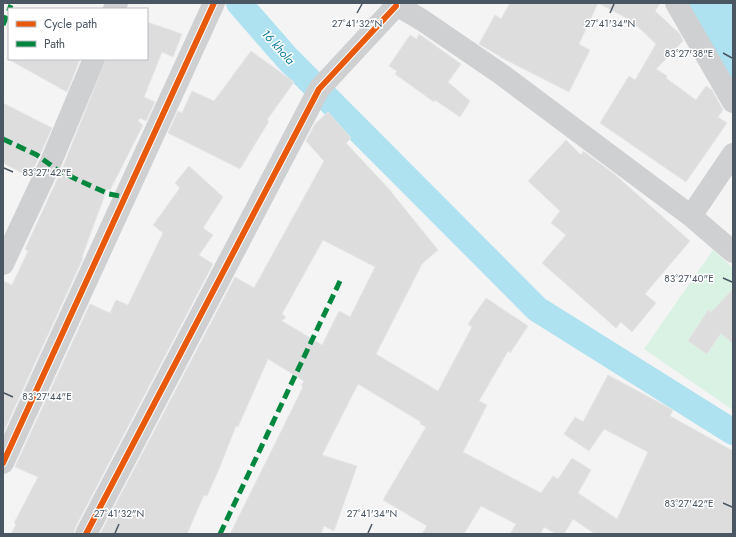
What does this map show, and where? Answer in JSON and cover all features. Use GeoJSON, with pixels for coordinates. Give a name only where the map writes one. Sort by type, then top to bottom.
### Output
{"type":"FeatureCollection","features":[{"type":"Feature","properties":{"kind":"street"},"geometry":{"type":"LineString","coordinates":[[3,463],[214,3]]}},
{"type":"Feature","properties":{"kind":"street"},"geometry":{"type":"LineString","coordinates":[[676,3],[733,102]]}},
{"type":"Feature","properties":{"kind":"street"},"geometry":{"type":"LineString","coordinates":[[86,534],[319,89],[395,5],[422,20],[501,74],[690,216],[733,252]]}},
{"type":"Feature","properties":{"kind":"street"},"geometry":{"type":"LineString","coordinates":[[3,264],[50,164],[94,60]]}},
{"type":"Feature","properties":{"kind":"street"},"geometry":{"type":"LineString","coordinates":[[690,216],[733,154]]}},
{"type":"Feature","properties":{"kind":"green space"},"geometry":{"type":"Polygon","coordinates":[[[713,250],[733,268],[733,410],[644,349],[713,250]]]}},
{"type":"Feature","properties":{"kind":"water"},"geometry":{"type":"Polygon","coordinates":[[[685,3],[733,3],[733,90],[685,3]]]}},
{"type":"Feature","properties":{"kind":"building"},"geometry":{"type":"Polygon","coordinates":[[[510,3],[598,3],[579,44],[590,50],[569,92],[506,60],[479,44],[495,15],[501,19],[510,3]]]}},
{"type":"Feature","properties":{"kind":"building"},"geometry":{"type":"Polygon","coordinates":[[[598,3],[660,3],[655,11],[680,34],[683,41],[656,69],[667,76],[666,78],[696,100],[706,86],[712,90],[723,110],[718,117],[727,123],[686,182],[600,123],[629,76],[635,80],[656,44],[632,21],[598,3]]]}},
{"type":"Feature","properties":{"kind":"building"},"geometry":{"type":"Polygon","coordinates":[[[148,22],[182,34],[173,57],[162,52],[144,97],[155,102],[146,121],[140,118],[138,121],[143,125],[110,190],[107,189],[82,257],[83,258],[3,433],[3,281],[12,285],[28,251],[25,249],[62,169],[106,60],[148,60],[148,22]]]}},
{"type":"Feature","properties":{"kind":"building"},"geometry":{"type":"Polygon","coordinates":[[[419,34],[461,64],[448,82],[470,101],[460,117],[435,100],[434,102],[395,74],[397,71],[389,66],[410,35],[417,39],[419,34]]]}},
{"type":"Feature","properties":{"kind":"building"},"geometry":{"type":"Polygon","coordinates":[[[251,51],[294,82],[267,120],[269,121],[240,169],[168,133],[178,111],[182,113],[192,91],[214,101],[251,51]]]}},
{"type":"Feature","properties":{"kind":"building"},"geometry":{"type":"Polygon","coordinates":[[[10,60],[80,60],[67,92],[10,60]]]}},
{"type":"Feature","properties":{"kind":"building"},"geometry":{"type":"Polygon","coordinates":[[[3,103],[52,128],[30,177],[3,163],[3,103]]]}},
{"type":"Feature","properties":{"kind":"building"},"geometry":{"type":"Polygon","coordinates":[[[328,112],[351,138],[346,143],[388,188],[438,250],[422,264],[376,354],[438,391],[472,327],[468,324],[486,298],[528,326],[510,353],[508,351],[479,401],[487,405],[463,452],[541,493],[553,476],[558,479],[572,458],[591,470],[578,493],[617,519],[648,452],[604,429],[589,451],[564,434],[575,417],[583,422],[608,375],[673,410],[670,416],[733,451],[733,534],[595,534],[573,519],[564,534],[556,534],[544,527],[540,534],[510,534],[516,524],[481,506],[464,534],[422,534],[427,526],[383,500],[426,427],[420,424],[421,422],[358,384],[322,455],[357,466],[334,531],[324,526],[321,534],[230,534],[303,387],[301,386],[304,381],[268,359],[238,427],[236,426],[207,496],[204,495],[187,534],[100,534],[235,277],[254,288],[324,161],[306,141],[315,124],[328,112]],[[323,240],[282,314],[286,317],[282,321],[322,345],[339,311],[350,317],[375,267],[323,240]]]}},
{"type":"Feature","properties":{"kind":"building"},"geometry":{"type":"Polygon","coordinates":[[[566,140],[581,155],[583,151],[613,173],[690,241],[645,294],[656,303],[632,332],[621,322],[616,328],[542,263],[566,235],[551,223],[560,211],[528,181],[566,140]]]}},
{"type":"Feature","properties":{"kind":"building"},"geometry":{"type":"Polygon","coordinates":[[[189,166],[223,197],[203,228],[213,235],[199,255],[213,264],[75,528],[74,534],[11,534],[16,524],[14,523],[38,477],[15,467],[90,304],[110,313],[116,300],[128,305],[163,233],[153,225],[180,188],[175,183],[189,166]]]}},
{"type":"Feature","properties":{"kind":"building"},"geometry":{"type":"Polygon","coordinates":[[[733,289],[733,344],[721,333],[707,354],[688,341],[708,310],[711,312],[733,289]]]}},
{"type":"Feature","properties":{"kind":"waterway","name":"16 khola"},"geometry":{"type":"LineString","coordinates":[[239,3],[287,58],[537,309],[733,432]]}},
{"type":"Feature","properties":{"kind":"marked path"},"geometry":{"type":"LineString","coordinates":[[3,25],[8,12]]}},
{"type":"Feature","properties":{"kind":"marked path"},"geometry":{"type":"LineString","coordinates":[[3,139],[37,155],[56,169],[80,181],[109,194],[125,197]]}},
{"type":"Feature","properties":{"kind":"marked path"},"geometry":{"type":"LineString","coordinates":[[220,534],[341,279]]}},
{"type":"Feature","properties":{"kind":"cycle path"},"geometry":{"type":"LineString","coordinates":[[3,463],[214,3]]}},
{"type":"Feature","properties":{"kind":"cycle path"},"geometry":{"type":"LineString","coordinates":[[86,534],[319,89],[396,6]]}}]}
